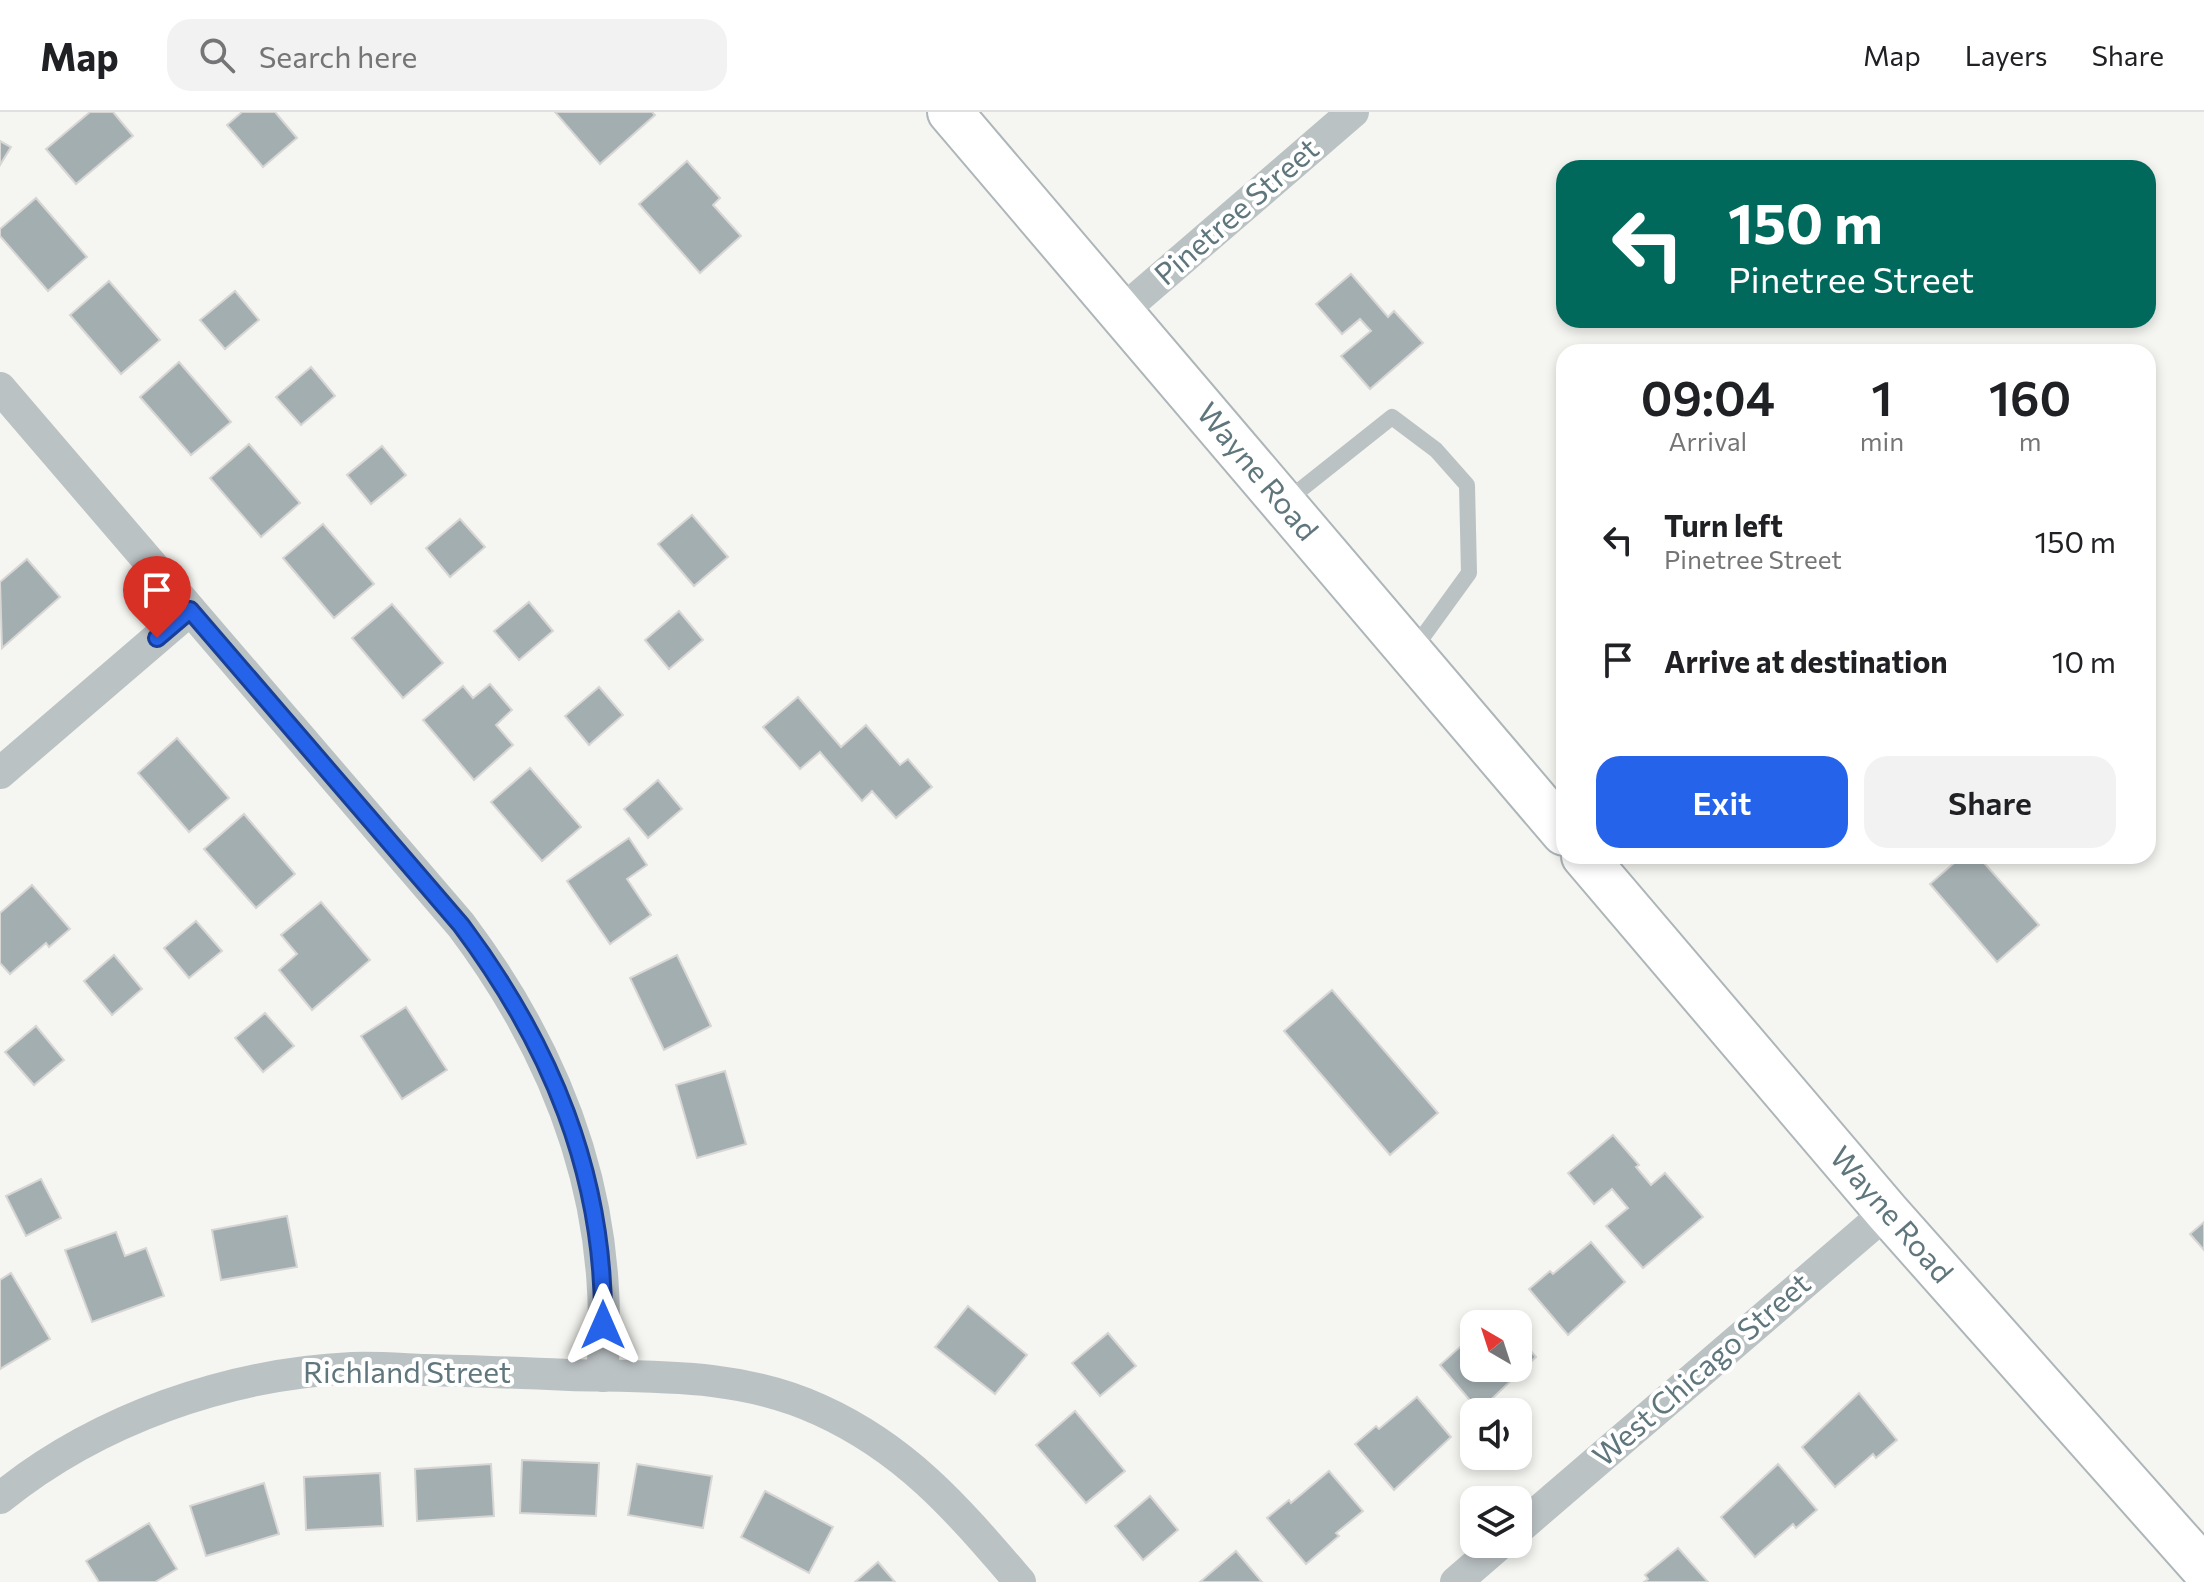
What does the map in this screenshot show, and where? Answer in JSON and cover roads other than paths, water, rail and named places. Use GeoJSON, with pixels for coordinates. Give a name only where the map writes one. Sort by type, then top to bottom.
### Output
{"type":"FeatureCollection","features":[{"type":"Feature","properties":{"kind":"main road","name":"Wayne Road"},"geometry":{"type":"LineString","coordinates":[[950,112],[1556,824]]}},
{"type":"Feature","properties":{"kind":"main road","name":"Wayne Road"},"geometry":{"type":"LineString","coordinates":[[1591,864],[1887,1212],[2204,1569]]}},
{"type":"Feature","properties":{"kind":"street","name":"Pinetree Street"},"geometry":{"type":"LineString","coordinates":[[1121,312],[1353,112]]}},
{"type":"Feature","properties":{"kind":"street"},"geometry":{"type":"LineString","coordinates":[[0,388],[461,925],[492,966],[528,1026],[564,1104],[580,1153],[592,1204],[603,1290],[603,1376]]}},
{"type":"Feature","properties":{"kind":"street"},"geometry":{"type":"LineString","coordinates":[[0,773],[190,610]]}},
{"type":"Feature","properties":{"kind":"street","name":"West Chicago Street"},"geometry":{"type":"LineString","coordinates":[[1532,1517],[1887,1212]]}},
{"type":"Feature","properties":{"kind":"street","name":"Richland Street"},"geometry":{"type":"LineString","coordinates":[[0,1498],[40,1468],[138,1417],[186,1398],[289,1373],[355,1367],[685,1377],[752,1387],[817,1408],[888,1448],[930,1482],[1020,1582]]}},
{"type":"Feature","properties":{"kind":"street"},"geometry":{"type":"LineString","coordinates":[[1456,1582],[1484,1558]]}},
{"type":"Feature","properties":{"kind":"lane"},"geometry":{"type":"LineString","coordinates":[[1283,503],[1392,417],[1436,450],[1467,485],[1469,573],[1411,653]]}}]}
